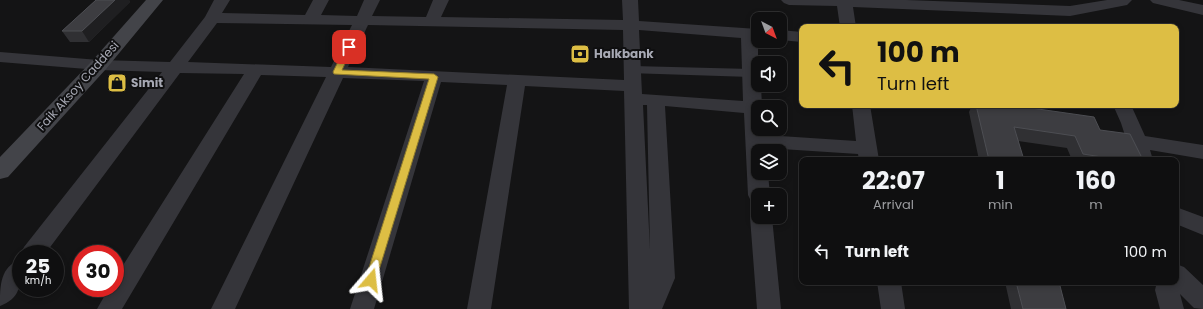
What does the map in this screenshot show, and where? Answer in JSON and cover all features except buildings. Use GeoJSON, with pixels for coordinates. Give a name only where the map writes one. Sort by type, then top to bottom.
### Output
{"type":"FeatureCollection","features":[{"type":"Feature","properties":{"kind":"main road","name":"Faik Aksoy Caddesi"},"geometry":{"type":"LineString","coordinates":[[0,171],[99,65],[155,0]]}},
{"type":"Feature","properties":{"kind":"street"},"geometry":{"type":"LineString","coordinates":[[39,245],[213,18],[216,9],[222,0]]}},
{"type":"Feature","properties":{"kind":"street"},"geometry":{"type":"LineString","coordinates":[[310,20],[321,0]]}},
{"type":"Feature","properties":{"kind":"street"},"geometry":{"type":"LineString","coordinates":[[223,309],[372,0]]}},
{"type":"Feature","properties":{"kind":"street"},"geometry":{"type":"LineString","coordinates":[[431,23],[441,0]]}},
{"type":"Feature","properties":{"kind":"street"},"geometry":{"type":"LineString","coordinates":[[630,0],[641,309]]}},
{"type":"Feature","properties":{"kind":"street"},"geometry":{"type":"LineString","coordinates":[[790,0],[1066,6],[1122,2],[1124,0]]}},
{"type":"Feature","properties":{"kind":"street"},"geometry":{"type":"LineString","coordinates":[[1158,0],[1203,10]]}},
{"type":"Feature","properties":{"kind":"street"},"geometry":{"type":"LineString","coordinates":[[845,2],[848,24]]}},
{"type":"Feature","properties":{"kind":"street"},"geometry":{"type":"LineString","coordinates":[[1066,6],[1077,24]]}},
{"type":"Feature","properties":{"kind":"street"},"geometry":{"type":"LineString","coordinates":[[213,18],[631,26],[751,34]]}},
{"type":"Feature","properties":{"kind":"street"},"geometry":{"type":"LineString","coordinates":[[787,36],[799,37]]}},
{"type":"Feature","properties":{"kind":"street"},"geometry":{"type":"LineString","coordinates":[[0,57],[99,65],[337,72],[633,85],[751,73]]}},
{"type":"Feature","properties":{"kind":"street"},"geometry":{"type":"LineString","coordinates":[[109,309],[255,70]]}},
{"type":"Feature","properties":{"kind":"street"},"geometry":{"type":"LineString","coordinates":[[362,309],[434,77]]}},
{"type":"Feature","properties":{"kind":"street"},"geometry":{"type":"LineString","coordinates":[[479,309],[517,80]]}},
{"type":"Feature","properties":{"kind":"street"},"geometry":{"type":"LineString","coordinates":[[633,85],[656,100],[734,105],[751,109]]}},
{"type":"Feature","properties":{"kind":"street"},"geometry":{"type":"LineString","coordinates":[[650,309],[663,278],[656,100]]}},
{"type":"Feature","properties":{"kind":"street"},"geometry":{"type":"LineString","coordinates":[[755,141],[868,154],[860,108]]}},
{"type":"Feature","properties":{"kind":"street"},"geometry":{"type":"LineString","coordinates":[[1124,108],[1131,123],[1142,157]]}},
{"type":"Feature","properties":{"kind":"street"},"geometry":{"type":"LineString","coordinates":[[755,136],[759,188]]}},
{"type":"Feature","properties":{"kind":"street"},"geometry":{"type":"LineString","coordinates":[[1137,141],[1203,152]]}},
{"type":"Feature","properties":{"kind":"street"},"geometry":{"type":"LineString","coordinates":[[1179,216],[1203,226]]}},
{"type":"Feature","properties":{"kind":"street"},"geometry":{"type":"LineString","coordinates":[[762,224],[769,309]]}},
{"type":"Feature","properties":{"kind":"street"},"geometry":{"type":"LineString","coordinates":[[1179,277],[1203,301]]}},
{"type":"Feature","properties":{"kind":"street"},"geometry":{"type":"LineString","coordinates":[[0,296],[12,281]]}},
{"type":"Feature","properties":{"kind":"street"},"geometry":{"type":"LineString","coordinates":[[889,285],[893,309]]}},
{"type":"Feature","properties":{"kind":"street"},"geometry":{"type":"LineString","coordinates":[[1168,285],[1167,290],[1172,309]]}},
{"type":"Feature","properties":{"kind":"place","name":"Halkbank"},"geometry":{"type":"Point","coordinates":[580,54]}},
{"type":"Feature","properties":{"kind":"place","name":"Simit"},"geometry":{"type":"Point","coordinates":[117,83]}},
{"type":"Feature","properties":{"kind":"route"},"geometry":{"type":"LineString","coordinates":[[349,47],[337,72],[434,77],[371,280]]}}]}
